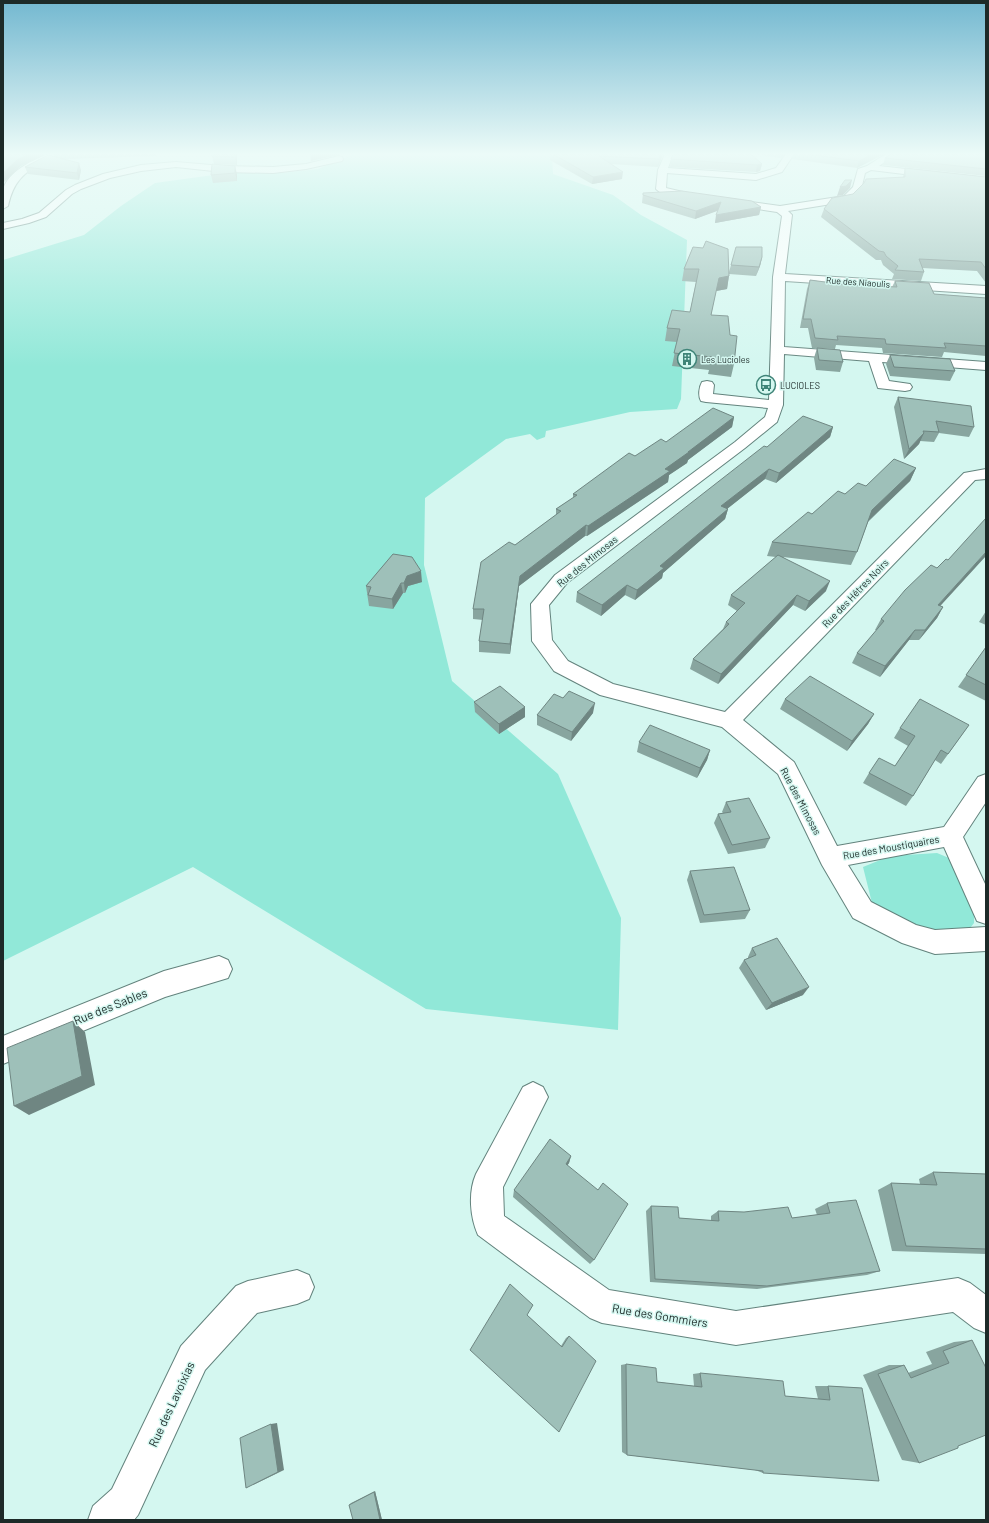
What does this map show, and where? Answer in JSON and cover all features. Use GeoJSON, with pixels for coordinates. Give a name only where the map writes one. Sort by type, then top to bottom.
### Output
{"type":"FeatureCollection","features":[{"type":"Feature","properties":{"kind":"street","name":"Rue des Mimosas"},"geometry":{"type":"LineString","coordinates":[[786,225],[779,277],[776,405],[772,419],[561,579],[540,604],[542,641],[561,666],[607,690],[729,721],[786,768],[831,858],[862,910],[911,935],[935,942],[986,939]]}},
{"type":"Feature","properties":{"kind":"street","name":"Rue des Niaoulis"},"geometry":{"type":"LineString","coordinates":[[779,277],[986,290]]}},
{"type":"Feature","properties":{"kind":"street"},"geometry":{"type":"LineString","coordinates":[[777,350],[986,366]]}},
{"type":"Feature","properties":{"kind":"street"},"geometry":{"type":"LineString","coordinates":[[874,357],[883,385],[905,387]]}},
{"type":"Feature","properties":{"kind":"street"},"geometry":{"type":"LineString","coordinates":[[707,385],[706,398],[776,405]]}},
{"type":"Feature","properties":{"kind":"street","name":"Rue des Hêtres Noirs"},"geometry":{"type":"LineString","coordinates":[[729,721],[970,476],[986,474]]}},
{"type":"Feature","properties":{"kind":"street","name":"Rue des Moustiquaires"},"geometry":{"type":"LineString","coordinates":[[831,858],[951,836],[986,784]]}},
{"type":"Feature","properties":{"kind":"street","name":"Rue des Moustiquaires"},"geometry":{"type":"LineString","coordinates":[[951,836],[986,913]]}},
{"type":"Feature","properties":{"kind":"street","name":"Rue des Sables"},"geometry":{"type":"LineString","coordinates":[[3,1050],[164,984],[219,969]]}},
{"type":"Feature","properties":{"kind":"street","name":"Rue des Gommiers"},"geometry":{"type":"LineString","coordinates":[[533,1098],[488,1185],[489,1224],[602,1306],[736,1328],[958,1295],[986,1316]]}},
{"type":"Feature","properties":{"kind":"street","name":"Rue des Lavoixias"},"geometry":{"type":"LineString","coordinates":[[107,1520],[125,1502],[192,1358],[248,1298],[297,1288]]}},
{"type":"Feature","properties":{"kind":"green space"},"geometry":{"type":"Polygon","coordinates":[[[97,225],[660,225],[687,240],[681,399],[677,409],[630,412],[546,431],[545,437],[537,440],[530,434],[506,439],[425,498],[424,565],[452,681],[558,774],[621,918],[618,1030],[426,1009],[193,867],[3,961],[3,260],[84,235],[97,225]]]}},
{"type":"Feature","properties":{"kind":"green space"},"geometry":{"type":"Polygon","coordinates":[[[937,853],[949,858],[974,914],[974,923],[967,932],[917,929],[872,903],[863,867],[890,856],[937,853]]]}},
{"type":"Feature","properties":{"kind":"building"},"geometry":{"type":"Polygon","coordinates":[[[845,225],[986,225],[986,269],[981,262],[919,259],[924,272],[895,270],[898,266],[886,256],[884,252],[879,251],[845,225]]]}},
{"type":"Feature","properties":{"kind":"building"},"geometry":{"type":"Polygon","coordinates":[[[706,241],[728,249],[729,276],[719,278],[711,315],[728,316],[730,335],[737,336],[734,364],[711,361],[712,357],[674,353],[680,329],[667,328],[672,310],[690,312],[699,269],[684,269],[693,247],[703,248],[706,241]]]}},
{"type":"Feature","properties":{"kind":"building"},"geometry":{"type":"Polygon","coordinates":[[[736,247],[762,247],[762,257],[759,267],[731,265],[736,247]]]}},
{"type":"Feature","properties":{"kind":"building"},"geometry":{"type":"Polygon","coordinates":[[[810,280],[848,285],[897,287],[895,281],[929,283],[934,294],[986,298],[986,346],[944,343],[946,348],[886,344],[885,339],[837,336],[838,340],[815,338],[811,319],[803,319],[810,280]]]}},
{"type":"Feature","properties":{"kind":"building"},"geometry":{"type":"Polygon","coordinates":[[[817,348],[840,350],[843,362],[819,360],[817,348]]]}},
{"type":"Feature","properties":{"kind":"building"},"geometry":{"type":"Polygon","coordinates":[[[890,355],[950,359],[955,371],[894,367],[890,355]]]}},
{"type":"Feature","properties":{"kind":"building"},"geometry":{"type":"Polygon","coordinates":[[[898,397],[971,406],[974,427],[936,421],[939,432],[923,431],[924,433],[909,449],[898,397]]]}},
{"type":"Feature","properties":{"kind":"building"},"geometry":{"type":"Polygon","coordinates":[[[713,408],[734,417],[665,469],[670,471],[588,526],[586,525],[520,576],[510,644],[479,641],[484,609],[473,609],[481,562],[509,542],[515,545],[561,511],[556,509],[577,495],[573,494],[629,453],[635,456],[661,439],[666,442],[713,408]]]}},
{"type":"Feature","properties":{"kind":"building"},"geometry":{"type":"Polygon","coordinates":[[[803,416],[833,427],[779,473],[769,469],[721,506],[728,509],[660,566],[664,568],[637,590],[627,585],[602,605],[577,592],[764,446],[767,447],[803,416]]]}},
{"type":"Feature","properties":{"kind":"building"},"geometry":{"type":"Polygon","coordinates":[[[894,459],[916,468],[872,510],[857,552],[772,542],[808,512],[812,514],[838,491],[845,494],[858,483],[866,486],[894,459]]]}},
{"type":"Feature","properties":{"kind":"building"},"geometry":{"type":"Polygon","coordinates":[[[986,518],[986,552],[938,605],[943,607],[925,630],[915,630],[885,666],[857,653],[884,621],[881,619],[905,590],[931,565],[937,568],[946,559],[948,560],[986,518]]]}},
{"type":"Feature","properties":{"kind":"building"},"geometry":{"type":"Polygon","coordinates":[[[393,554],[412,557],[421,571],[407,576],[404,583],[401,583],[392,599],[368,595],[371,587],[366,586],[393,554]]]}},
{"type":"Feature","properties":{"kind":"building"},"geometry":{"type":"Polygon","coordinates":[[[778,555],[830,581],[809,601],[797,595],[721,674],[693,659],[729,624],[726,622],[745,603],[731,595],[778,555]]]}},
{"type":"Feature","properties":{"kind":"building"},"geometry":{"type":"Polygon","coordinates":[[[986,647],[986,685],[966,675],[986,647]]]}},
{"type":"Feature","properties":{"kind":"building"},"geometry":{"type":"Polygon","coordinates":[[[810,676],[874,714],[852,741],[785,699],[810,676]]]}},
{"type":"Feature","properties":{"kind":"building"},"geometry":{"type":"Polygon","coordinates":[[[500,686],[525,707],[499,724],[474,702],[500,686]]]}},
{"type":"Feature","properties":{"kind":"building"},"geometry":{"type":"Polygon","coordinates":[[[569,691],[595,703],[572,732],[537,715],[554,694],[563,698],[569,691]]]}},
{"type":"Feature","properties":{"kind":"building"},"geometry":{"type":"Polygon","coordinates":[[[920,699],[969,725],[948,754],[941,750],[913,796],[869,773],[879,758],[895,766],[915,736],[900,728],[920,699]]]}},
{"type":"Feature","properties":{"kind":"building"},"geometry":{"type":"Polygon","coordinates":[[[650,725],[710,750],[700,768],[639,742],[650,725]]]}},
{"type":"Feature","properties":{"kind":"building"},"geometry":{"type":"Polygon","coordinates":[[[749,798],[770,838],[732,845],[718,814],[731,812],[726,802],[749,798]]]}},
{"type":"Feature","properties":{"kind":"building"},"geometry":{"type":"Polygon","coordinates":[[[734,867],[750,910],[704,915],[690,871],[734,867]]]}},
{"type":"Feature","properties":{"kind":"building"},"geometry":{"type":"Polygon","coordinates":[[[777,938],[809,987],[772,1003],[744,960],[756,955],[752,948],[777,938]]]}},
{"type":"Feature","properties":{"kind":"building"},"geometry":{"type":"Polygon","coordinates":[[[73,1021],[82,1076],[14,1106],[7,1048],[73,1021]]]}},
{"type":"Feature","properties":{"kind":"building"},"geometry":{"type":"Polygon","coordinates":[[[550,1139],[571,1156],[566,1164],[598,1190],[603,1183],[628,1204],[594,1260],[514,1190],[550,1139]]]}},
{"type":"Feature","properties":{"kind":"building"},"geometry":{"type":"Polygon","coordinates":[[[933,1172],[986,1174],[986,1249],[906,1246],[891,1183],[937,1185],[933,1172]]]}},
{"type":"Feature","properties":{"kind":"building"},"geometry":{"type":"Polygon","coordinates":[[[856,1200],[880,1271],[767,1286],[655,1279],[651,1206],[678,1207],[679,1218],[719,1221],[718,1211],[744,1212],[788,1207],[792,1218],[830,1213],[827,1203],[856,1200]]]}},
{"type":"Feature","properties":{"kind":"building"},"geometry":{"type":"Polygon","coordinates":[[[510,1284],[533,1305],[527,1315],[562,1347],[569,1336],[596,1361],[559,1432],[470,1350],[510,1284]]]}},
{"type":"Feature","properties":{"kind":"building"},"geometry":{"type":"Polygon","coordinates":[[[972,1340],[986,1368],[986,1435],[919,1463],[878,1374],[904,1365],[911,1378],[949,1363],[943,1351],[972,1340]]]}},
{"type":"Feature","properties":{"kind":"building"},"geometry":{"type":"Polygon","coordinates":[[[626,1364],[656,1368],[657,1382],[702,1387],[700,1373],[783,1381],[785,1396],[830,1400],[828,1386],[862,1388],[879,1481],[763,1473],[763,1471],[627,1455],[626,1364]]]}},
{"type":"Feature","properties":{"kind":"building"},"geometry":{"type":"Polygon","coordinates":[[[271,1424],[278,1472],[246,1488],[240,1438],[271,1424]]]}},
{"type":"Feature","properties":{"kind":"building"},"geometry":{"type":"Polygon","coordinates":[[[374,1492],[380,1520],[353,1520],[349,1505],[374,1492]]]}},
{"type":"Feature","properties":{"kind":"place","name":"Les Lucioles"},"geometry":{"type":"Point","coordinates":[687,359]}},
{"type":"Feature","properties":{"kind":"place","name":"LUCIOLES"},"geometry":{"type":"Point","coordinates":[766,385]}}]}
